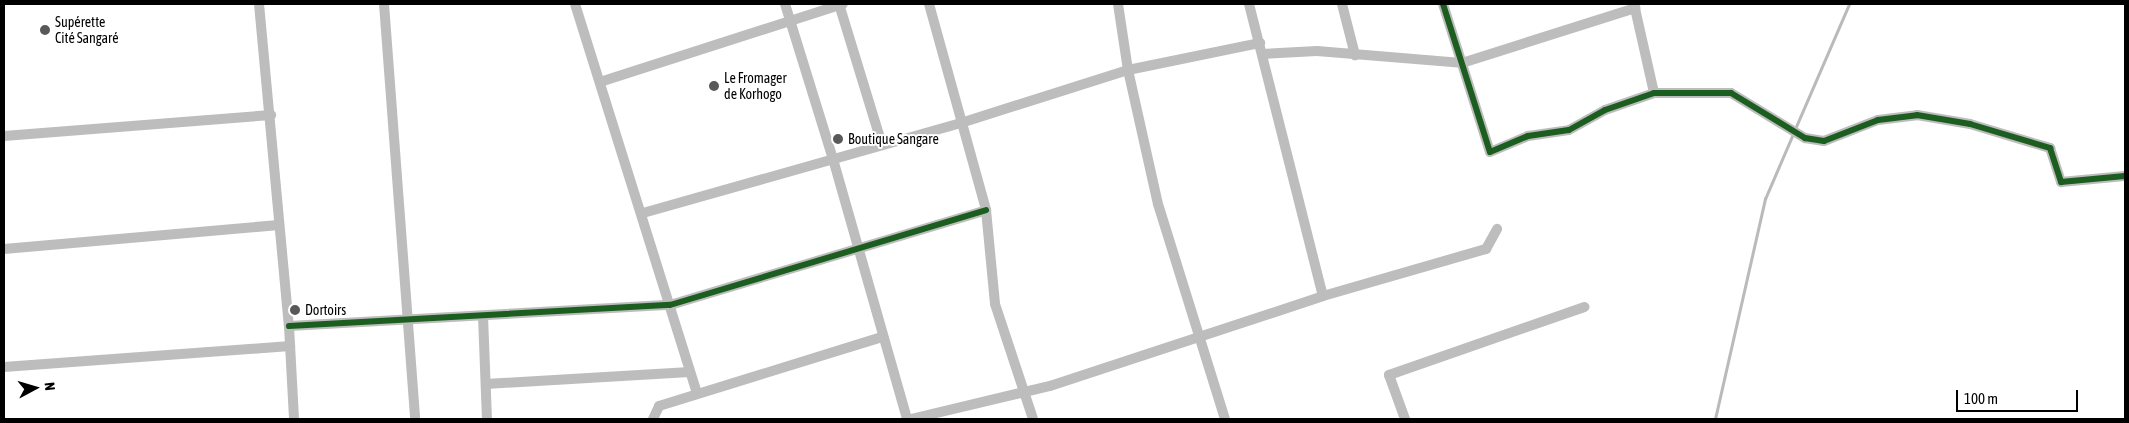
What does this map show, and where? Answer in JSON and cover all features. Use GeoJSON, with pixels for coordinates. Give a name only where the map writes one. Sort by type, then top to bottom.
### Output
{"type":"FeatureCollection","features":[{"type":"Feature","properties":{"kind":"street"},"geometry":{"type":"LineString","coordinates":[[259,4],[271,114],[289,326],[294,419]]}},
{"type":"Feature","properties":{"kind":"street"},"geometry":{"type":"LineString","coordinates":[[384,4],[415,419]]}},
{"type":"Feature","properties":{"kind":"street"},"geometry":{"type":"LineString","coordinates":[[575,4],[643,213],[697,393]]}},
{"type":"Feature","properties":{"kind":"street"},"geometry":{"type":"LineString","coordinates":[[785,4],[834,159],[882,336],[907,419]]}},
{"type":"Feature","properties":{"kind":"street"},"geometry":{"type":"LineString","coordinates":[[600,82],[840,4],[882,145]]}},
{"type":"Feature","properties":{"kind":"street"},"geometry":{"type":"LineString","coordinates":[[929,4],[964,122],[986,210],[995,304],[1032,419]]}},
{"type":"Feature","properties":{"kind":"street"},"geometry":{"type":"LineString","coordinates":[[1118,4],[1128,70],[1158,204],[1197,337],[1225,419]]}},
{"type":"Feature","properties":{"kind":"street"},"geometry":{"type":"LineString","coordinates":[[1250,4],[1323,296]]}},
{"type":"Feature","properties":{"kind":"street"},"geometry":{"type":"LineString","coordinates":[[1342,4],[1355,55]]}},
{"type":"Feature","properties":{"kind":"street"},"geometry":{"type":"LineString","coordinates":[[1444,4],[1490,152],[1528,136],[1569,130],[1605,110],[1654,93],[1732,93],[1795,134],[1824,141],[1878,120],[1907,116],[1970,124],[2050,148],[2061,182],[2125,176]]}},
{"type":"Feature","properties":{"kind":"street"},"geometry":{"type":"LineString","coordinates":[[1262,54],[1318,51],[1462,63],[1635,6],[1654,93]]}},
{"type":"Feature","properties":{"kind":"street"},"geometry":{"type":"LineString","coordinates":[[643,213],[964,122],[1128,70],[1260,42]]}},
{"type":"Feature","properties":{"kind":"street"},"geometry":{"type":"LineString","coordinates":[[4,136],[271,114]]}},
{"type":"Feature","properties":{"kind":"street"},"geometry":{"type":"LineString","coordinates":[[289,326],[409,321],[670,305],[859,250],[986,210]]}},
{"type":"Feature","properties":{"kind":"street"},"geometry":{"type":"LineString","coordinates":[[4,249],[279,225]]}},
{"type":"Feature","properties":{"kind":"street"},"geometry":{"type":"LineString","coordinates":[[911,419],[1050,386],[1323,296],[1486,249],[1497,229]]}},
{"type":"Feature","properties":{"kind":"street"},"geometry":{"type":"LineString","coordinates":[[1405,419],[1389,375],[1584,308]]}},
{"type":"Feature","properties":{"kind":"street"},"geometry":{"type":"LineString","coordinates":[[483,316],[487,419]]}},
{"type":"Feature","properties":{"kind":"street"},"geometry":{"type":"LineString","coordinates":[[653,419],[659,406],[882,336]]}},
{"type":"Feature","properties":{"kind":"street"},"geometry":{"type":"LineString","coordinates":[[4,367],[290,346]]}},
{"type":"Feature","properties":{"kind":"street"},"geometry":{"type":"LineString","coordinates":[[486,384],[690,372]]}},
{"type":"Feature","properties":{"kind":"waterway"},"geometry":{"type":"LineString","coordinates":[[1795,129],[1849,4]]}},
{"type":"Feature","properties":{"kind":"waterway"},"geometry":{"type":"LineString","coordinates":[[1715,419],[1765,199],[1793,134]]}},
{"type":"Feature","properties":{"kind":"cycle path"},"geometry":{"type":"LineString","coordinates":[[1443,4],[1490,152],[1528,136],[1569,130],[1605,110],[1654,93],[1731,93],[1805,138],[1824,141],[1878,120],[1917,115],[1970,124],[2050,148],[2061,182],[2125,176]]}},
{"type":"Feature","properties":{"kind":"cycle path"},"geometry":{"type":"LineString","coordinates":[[289,326],[670,305],[986,210]]}},
{"type":"Feature","properties":{"kind":"place","name":"Supérette Cité Sangaré"},"geometry":{"type":"Point","coordinates":[45,30]}},
{"type":"Feature","properties":{"kind":"place","name":"Le Fromager de Korhogo"},"geometry":{"type":"Point","coordinates":[714,86]}},
{"type":"Feature","properties":{"kind":"place","name":"Boutique Sangare"},"geometry":{"type":"Point","coordinates":[838,139]}},
{"type":"Feature","properties":{"kind":"place","name":"Dortoirs"},"geometry":{"type":"Point","coordinates":[295,310]}}]}
